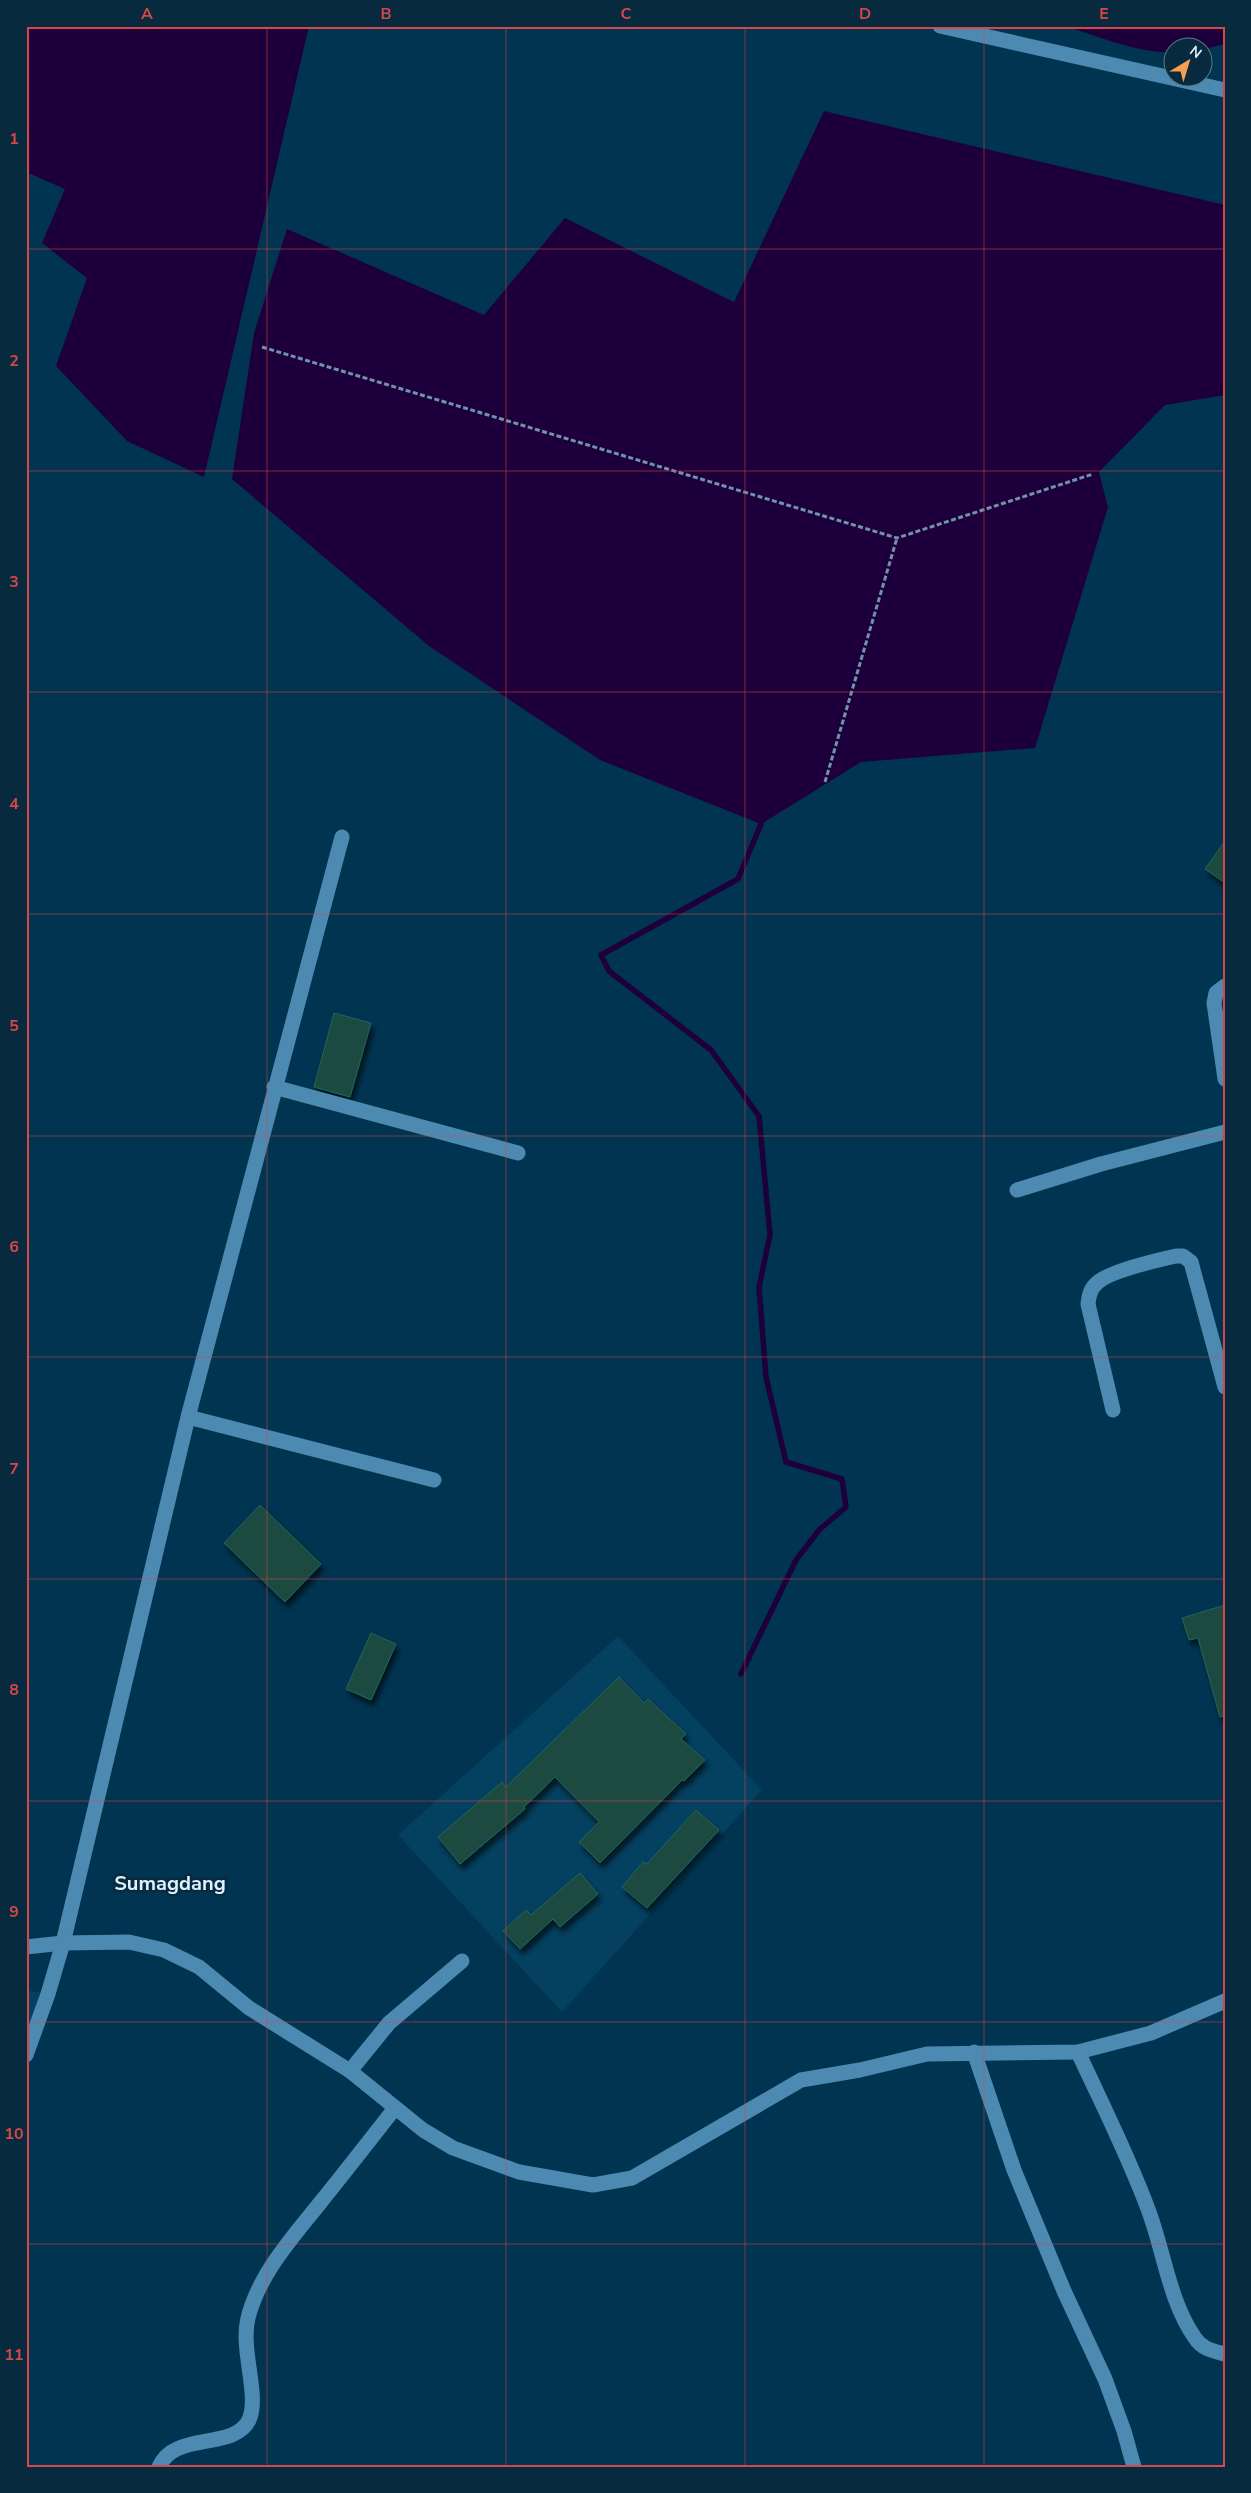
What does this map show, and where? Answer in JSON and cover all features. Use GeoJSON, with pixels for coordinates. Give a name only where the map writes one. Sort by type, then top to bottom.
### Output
{"type":"FeatureCollection","features":[{"type":"Feature","properties":{"kind":"street"},"geometry":{"type":"LineString","coordinates":[[940,26],[1225,90]]}},
{"type":"Feature","properties":{"kind":"street"},"geometry":{"type":"LineString","coordinates":[[26,2055],[48,1994],[63,1943],[188,1417],[274,1087],[342,837]]}},
{"type":"Feature","properties":{"kind":"street"},"geometry":{"type":"LineString","coordinates":[[1225,986],[1218,990],[1214,1003],[1225,1079]]}},
{"type":"Feature","properties":{"kind":"street"},"geometry":{"type":"LineString","coordinates":[[274,1087],[518,1152]]}},
{"type":"Feature","properties":{"kind":"street"},"geometry":{"type":"LineString","coordinates":[[1016,1190],[1101,1164],[1225,1132]]}},
{"type":"Feature","properties":{"kind":"street"},"geometry":{"type":"LineString","coordinates":[[1113,1410],[1088,1304],[1089,1293],[1096,1284],[1110,1275],[1176,1256],[1183,1256],[1192,1262],[1225,1387]]}},
{"type":"Feature","properties":{"kind":"street"},"geometry":{"type":"LineString","coordinates":[[188,1417],[434,1480]]}},
{"type":"Feature","properties":{"kind":"street"},"geometry":{"type":"LineString","coordinates":[[26,1947],[63,1943],[129,1942],[164,1950],[199,1967],[249,2008],[350,2071],[423,2130],[453,2148],[519,2172],[593,2185],[632,2178],[801,2080],[860,2070],[926,2054],[1078,2052],[1151,2033],[1225,2001]]}},
{"type":"Feature","properties":{"kind":"street"},"geometry":{"type":"LineString","coordinates":[[350,2071],[389,2023],[462,1961]]}},
{"type":"Feature","properties":{"kind":"street"},"geometry":{"type":"LineString","coordinates":[[974,2052],[1014,2170],[1064,2291],[1105,2379],[1124,2431],[1134,2467]]}},
{"type":"Feature","properties":{"kind":"street"},"geometry":{"type":"LineString","coordinates":[[1078,2052],[1135,2176],[1186,2323],[1197,2341],[1206,2348],[1225,2354]]}},
{"type":"Feature","properties":{"kind":"street"},"geometry":{"type":"LineString","coordinates":[[159,2467],[170,2453],[191,2444],[235,2434],[248,2420],[251,2394],[245,2345],[248,2318],[260,2288],[279,2255],[395,2108]]}},
{"type":"Feature","properties":{"kind":"path"},"geometry":{"type":"LineString","coordinates":[[262,347],[897,538],[1094,474]]}},
{"type":"Feature","properties":{"kind":"path"},"geometry":{"type":"LineString","coordinates":[[825,782],[897,538]]}},
{"type":"Feature","properties":{"kind":"shaded area"},"geometry":{"type":"Polygon","coordinates":[[[26,26],[309,26],[204,477],[127,441],[56,366],[87,278],[42,243],[65,189],[26,172],[26,26]]]}},
{"type":"Feature","properties":{"kind":"shaded area"},"geometry":{"type":"Polygon","coordinates":[[[1065,26],[1225,26],[1225,44],[1214,47],[1214,38],[1164,38],[1164,52],[1119,44],[1065,26]]]}},
{"type":"Feature","properties":{"kind":"shaded area"},"geometry":{"type":"Polygon","coordinates":[[[824,111],[1225,205],[1225,395],[1165,405],[1099,472],[1108,507],[1035,748],[861,762],[761,824],[600,760],[429,646],[232,479],[254,333],[287,229],[484,315],[565,218],[734,302],[824,111]]]}},
{"type":"Feature","properties":{"kind":"shaded area"},"geometry":{"type":"Polygon","coordinates":[[[618,1636],[762,1790],[562,2012],[398,1835],[618,1636]]]}},
{"type":"Feature","properties":{"kind":"shaded area"},"geometry":{"type":"Polygon","coordinates":[[[26,1990],[48,1994],[26,2055],[26,1990]]]}},
{"type":"Feature","properties":{"kind":"building"},"geometry":{"type":"Polygon","coordinates":[[[1225,841],[1225,883],[1205,869],[1225,841]]]}},
{"type":"Feature","properties":{"kind":"building"},"geometry":{"type":"Polygon","coordinates":[[[334,1013],[371,1023],[350,1097],[314,1087],[334,1013]]]}},
{"type":"Feature","properties":{"kind":"building"},"geometry":{"type":"Polygon","coordinates":[[[260,1505],[321,1564],[285,1602],[224,1543],[260,1505]]]}},
{"type":"Feature","properties":{"kind":"building"},"geometry":{"type":"Polygon","coordinates":[[[1225,1605],[1225,1716],[1220,1717],[1198,1638],[1189,1640],[1182,1618],[1225,1605]]]}},
{"type":"Feature","properties":{"kind":"building"},"geometry":{"type":"Polygon","coordinates":[[[371,1633],[396,1644],[371,1700],[346,1689],[371,1633]]]}},
{"type":"Feature","properties":{"kind":"building"},"geometry":{"type":"Polygon","coordinates":[[[619,1677],[644,1703],[648,1699],[686,1734],[681,1739],[705,1760],[684,1781],[682,1780],[600,1863],[579,1842],[599,1822],[555,1777],[524,1807],[525,1809],[460,1864],[438,1837],[502,1782],[506,1787],[619,1677]]]}},
{"type":"Feature","properties":{"kind":"building"},"geometry":{"type":"Polygon","coordinates":[[[696,1810],[719,1830],[647,1908],[622,1887],[643,1862],[647,1864],[696,1810]]]}},
{"type":"Feature","properties":{"kind":"building"},"geometry":{"type":"Polygon","coordinates":[[[580,1873],[598,1894],[560,1927],[553,1919],[520,1949],[503,1931],[526,1910],[531,1915],[580,1873]]]}},
{"type":"Feature","properties":{"kind":"waterway"},"geometry":{"type":"LineString","coordinates":[[741,1674],[796,1560],[820,1529],[846,1507],[842,1479],[786,1462],[766,1377],[759,1287],[770,1235],[759,1116],[711,1050],[609,971],[601,955],[738,879],[761,824]]}},
{"type":"Feature","properties":{"kind":"district","name":"Sumagdang"},"geometry":{"type":"Point","coordinates":[170,1883]}}]}
